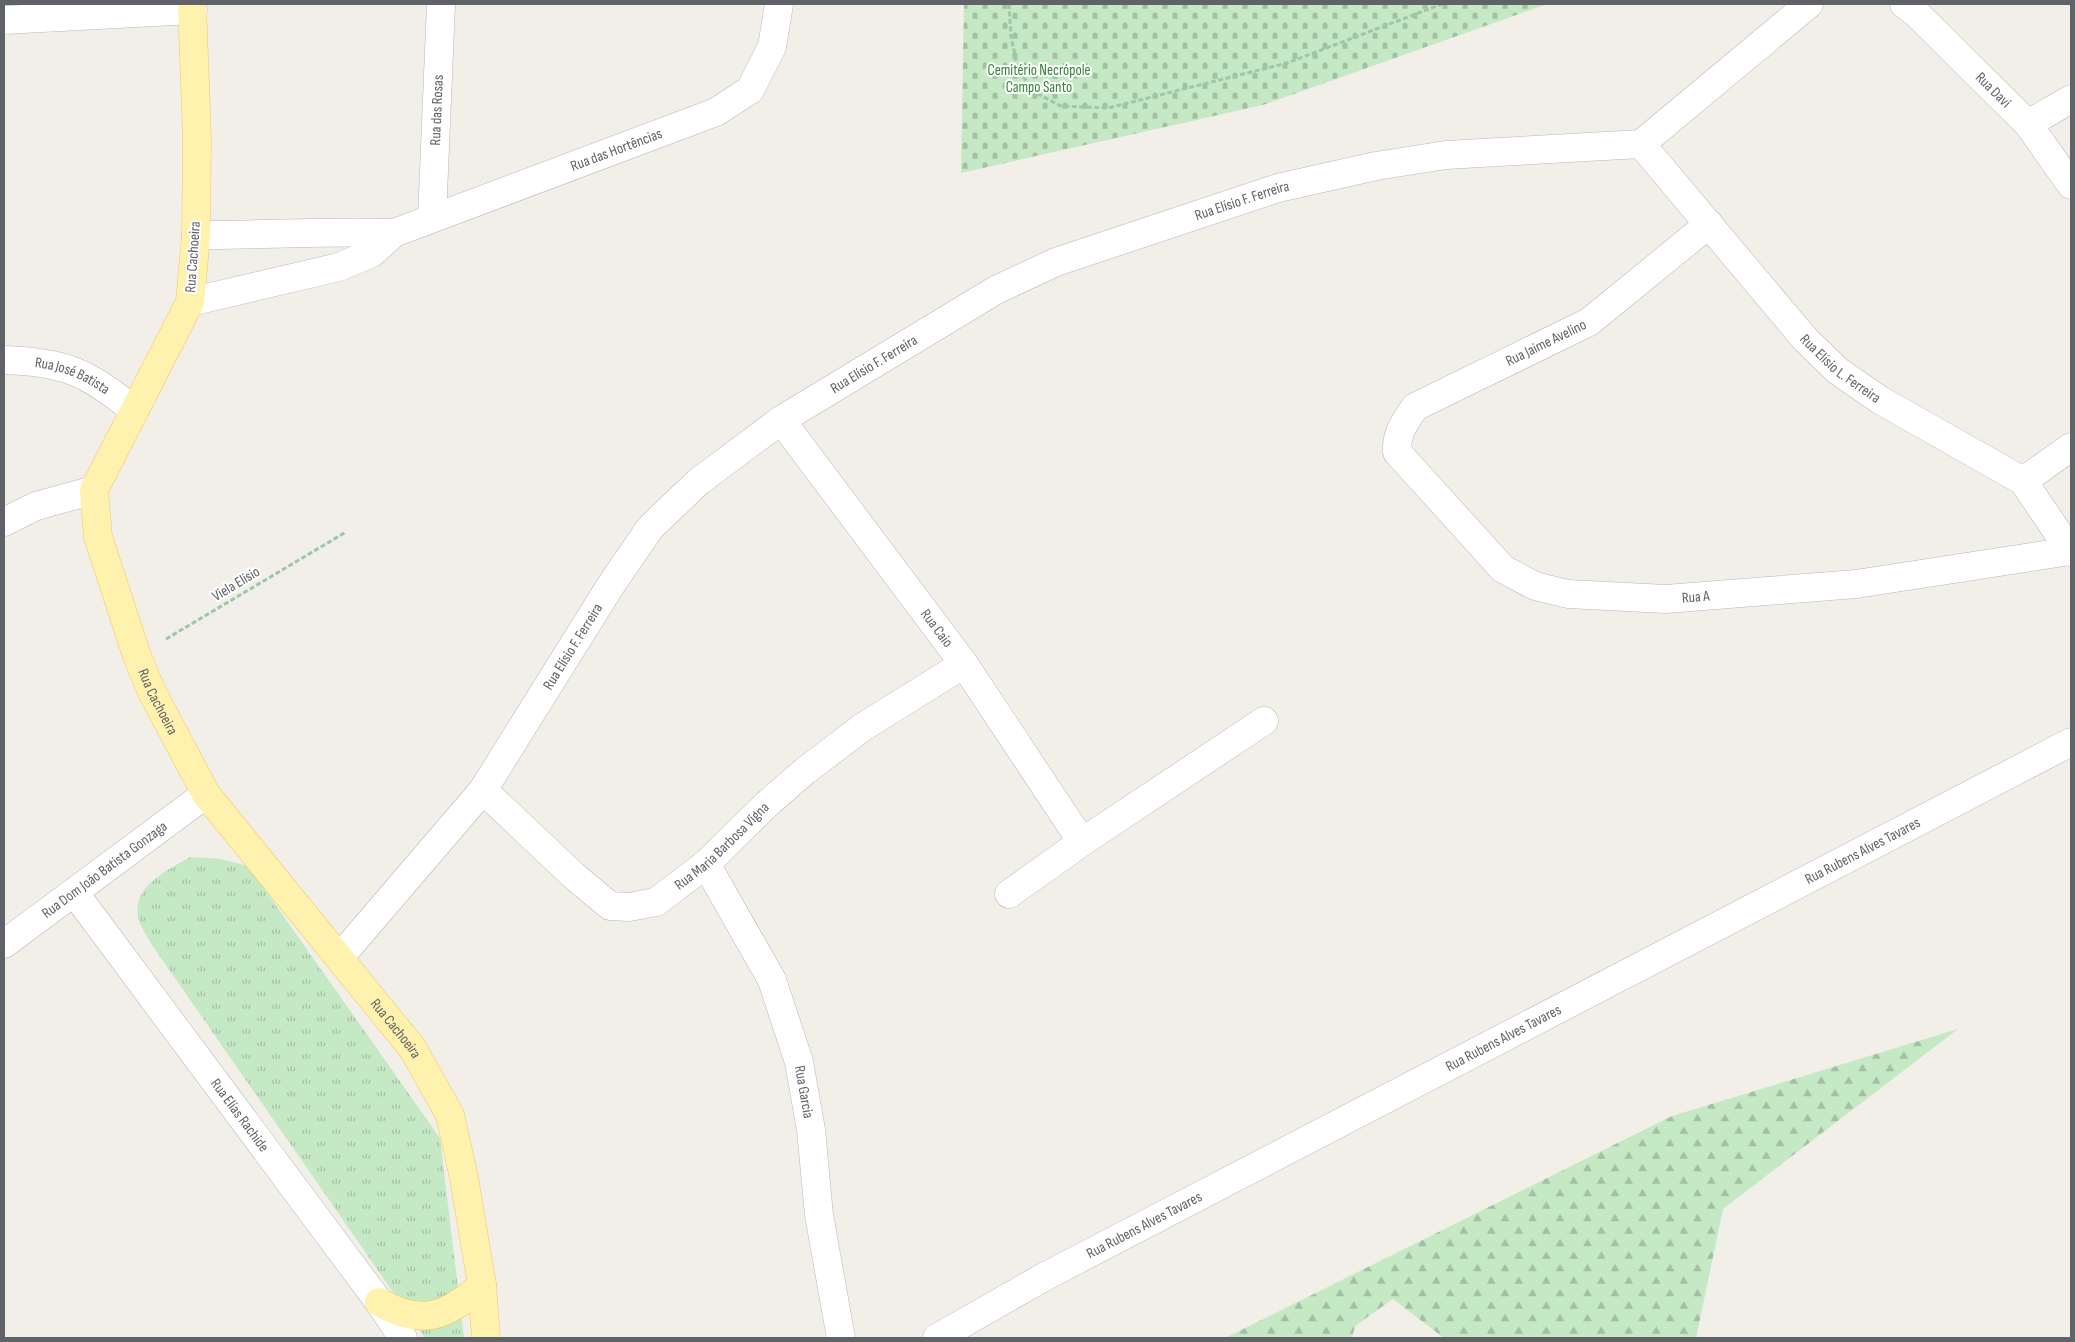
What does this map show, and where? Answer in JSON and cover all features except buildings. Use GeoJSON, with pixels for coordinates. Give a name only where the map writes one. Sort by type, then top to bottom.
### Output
{"type":"FeatureCollection","features":[{"type":"Feature","properties":{"kind":"main road","name":"Rua Cachoeira"},"geometry":{"type":"LineString","coordinates":[[192,7],[197,138],[196,235],[190,302],[94,490],[98,537],[137,656],[152,692],[206,794],[413,1049],[450,1115],[464,1178],[482,1285],[486,1338]]}},
{"type":"Feature","properties":{"kind":"main road"},"geometry":{"type":"LineString","coordinates":[[379,1302],[393,1310],[408,1314],[425,1316],[441,1314],[464,1302],[482,1285]]}},
{"type":"Feature","properties":{"kind":"street","name":"Rua das Rosas"},"geometry":{"type":"LineString","coordinates":[[432,218],[441,4]]}},
{"type":"Feature","properties":{"kind":"street","name":"Rua das Hortências"},"geometry":{"type":"LineString","coordinates":[[190,302],[339,267],[372,253],[394,233],[716,112],[750,90],[772,47],[778,4]]}},
{"type":"Feature","properties":{"kind":"street"},"geometry":{"type":"LineString","coordinates":[[1641,144],[1809,4]]}},
{"type":"Feature","properties":{"kind":"street","name":"Rua Davi"},"geometry":{"type":"LineString","coordinates":[[1904,4],[1916,13],[2028,124],[2071,185]]}},
{"type":"Feature","properties":{"kind":"street"},"geometry":{"type":"LineString","coordinates":[[4,20],[192,7]]}},
{"type":"Feature","properties":{"kind":"street"},"geometry":{"type":"LineString","coordinates":[[2028,124],[2071,99]]}},
{"type":"Feature","properties":{"kind":"street","name":"Rua Elísio L. Ferreira"},"geometry":{"type":"LineString","coordinates":[[1641,144],[1805,339],[1838,371],[1880,400],[2023,481],[2071,552]]}},
{"type":"Feature","properties":{"kind":"street","name":"Rua Elísio F. Ferreira"},"geometry":{"type":"LineString","coordinates":[[340,957],[483,790],[611,585],[650,528],[698,482],[781,420],[996,290],[1056,262],[1278,188],[1376,166],[1446,155],[1641,144]]}},
{"type":"Feature","properties":{"kind":"street","name":"Rua Jaime Avelino"},"geometry":{"type":"LineString","coordinates":[[1400,430],[1415,407],[1589,322],[1709,224]]}},
{"type":"Feature","properties":{"kind":"street","name":"Rua das Hortências"},"geometry":{"type":"LineString","coordinates":[[196,235],[394,233]]}},
{"type":"Feature","properties":{"kind":"street","name":"Rua José Batista"},"geometry":{"type":"LineString","coordinates":[[4,360],[29,361],[68,367],[101,384],[134,410]]}},
{"type":"Feature","properties":{"kind":"street","name":"Rua Caio"},"geometry":{"type":"LineString","coordinates":[[781,420],[964,664],[1082,842]]}},
{"type":"Feature","properties":{"kind":"street","name":"Rua A"},"geometry":{"type":"LineString","coordinates":[[1400,430],[1396,441],[1397,452],[1503,569],[1535,586],[1568,594],[1666,600],[1856,584],[2071,552]]}},
{"type":"Feature","properties":{"kind":"street"},"geometry":{"type":"LineString","coordinates":[[2023,481],[2071,447]]}},
{"type":"Feature","properties":{"kind":"street"},"geometry":{"type":"LineString","coordinates":[[4,522],[36,506],[94,490]]}},
{"type":"Feature","properties":{"kind":"street","name":"Rua Maria Barbosa Vigna"},"geometry":{"type":"LineString","coordinates":[[483,790],[574,876],[610,906],[629,908],[656,902],[706,864],[767,804],[805,771],[863,727],[964,664]]}},
{"type":"Feature","properties":{"kind":"street"},"geometry":{"type":"LineString","coordinates":[[1009,894],[1082,842],[1264,722]]}},
{"type":"Feature","properties":{"kind":"street","name":"Rua Rubens Alves Tavares"},"geometry":{"type":"LineString","coordinates":[[937,1338],[1044,1277],[2071,742]]}},
{"type":"Feature","properties":{"kind":"street","name":"Rua Dom João Batista Gonzaga"},"geometry":{"type":"LineString","coordinates":[[4,944],[206,794]]}},
{"type":"Feature","properties":{"kind":"street","name":"Rua Garcia"},"geometry":{"type":"LineString","coordinates":[[706,864],[772,980],[799,1062],[811,1130],[818,1215],[841,1338]]}},
{"type":"Feature","properties":{"kind":"street","name":"Rua Elías Rachide"},"geometry":{"type":"LineString","coordinates":[[74,892],[379,1302],[403,1338]]}},
{"type":"Feature","properties":{"kind":"path"},"geometry":{"type":"LineString","coordinates":[[1009,4],[1011,37],[1018,68],[1034,92],[1061,106],[1108,108],[1287,63],[1442,4]]}},
{"type":"Feature","properties":{"kind":"path","name":"Viela Elísio"},"geometry":{"type":"LineString","coordinates":[[137,656],[346,532]]}},
{"type":"Feature","properties":{"kind":"green space","name":"Cemitério Necrópole Campo Santo"},"geometry":{"type":"Polygon","coordinates":[[[964,4],[1547,4],[1263,105],[961,173],[964,4]]]}},
{"type":"Feature","properties":{"kind":"green space"},"geometry":{"type":"Polygon","coordinates":[[[190,857],[221,859],[248,866],[440,1138],[464,1338],[425,1338],[146,935],[138,917],[140,896],[154,880],[190,857]]]}},
{"type":"Feature","properties":{"kind":"green space"},"geometry":{"type":"Polygon","coordinates":[[[1958,1029],[1723,1209],[1696,1338],[1444,1338],[1393,1299],[1355,1326],[1352,1338],[1225,1338],[1672,1116],[1958,1029]]]}}]}
